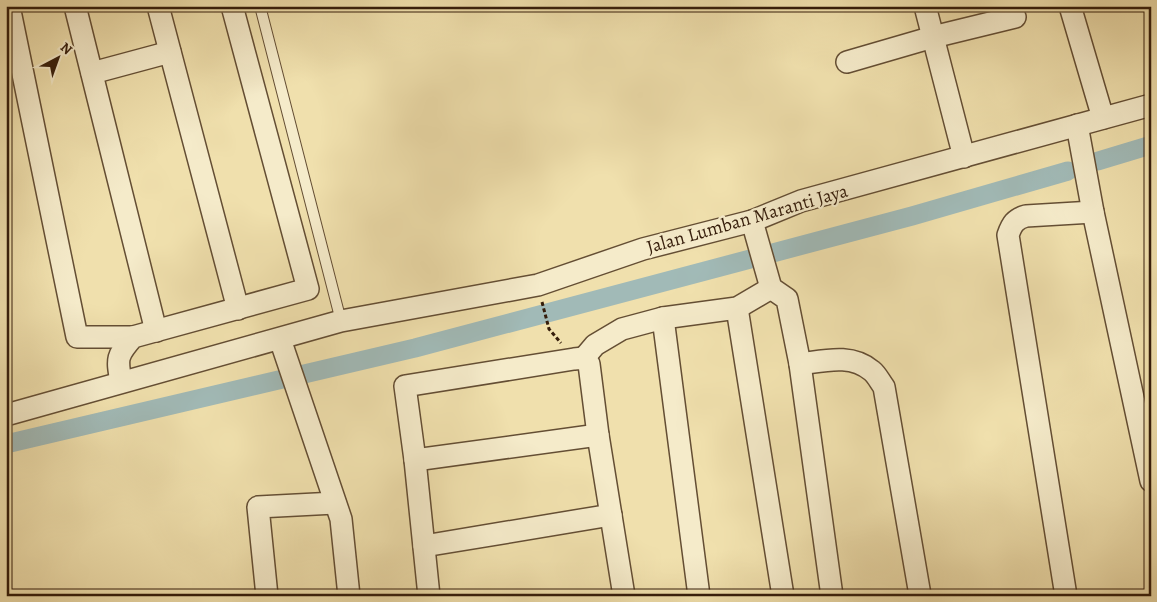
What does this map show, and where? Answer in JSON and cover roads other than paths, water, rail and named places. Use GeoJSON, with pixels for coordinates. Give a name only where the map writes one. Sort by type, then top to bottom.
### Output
{"type":"FeatureCollection","features":[{"type":"Feature","properties":{"kind":"street"},"geometry":{"type":"LineString","coordinates":[[9,6],[77,337],[133,337],[308,289],[232,6]]}},
{"type":"Feature","properties":{"kind":"street"},"geometry":{"type":"LineString","coordinates":[[75,6],[156,331]]}},
{"type":"Feature","properties":{"kind":"street"},"geometry":{"type":"LineString","coordinates":[[158,6],[238,308]]}},
{"type":"Feature","properties":{"kind":"street"},"geometry":{"type":"LineString","coordinates":[[925,6],[964,157]]}},
{"type":"Feature","properties":{"kind":"street"},"geometry":{"type":"LineString","coordinates":[[1070,6],[1103,118]]}},
{"type":"Feature","properties":{"kind":"street"},"geometry":{"type":"LineString","coordinates":[[848,62],[933,37],[1015,17]]}},
{"type":"Feature","properties":{"kind":"street"},"geometry":{"type":"LineString","coordinates":[[92,73],[170,52]]}},
{"type":"Feature","properties":{"kind":"street","name":"Jalan Lumban Maranti Jaya"},"geometry":{"type":"LineString","coordinates":[[6,415],[341,321],[538,285],[643,249],[752,221],[801,202],[1151,105]]}},
{"type":"Feature","properties":{"kind":"street"},"geometry":{"type":"LineString","coordinates":[[1077,125],[1093,212],[1151,480]]}},
{"type":"Feature","properties":{"kind":"street"},"geometry":{"type":"LineString","coordinates":[[1066,596],[1008,235],[1012,224],[1017,218],[1093,212]]}},
{"type":"Feature","properties":{"kind":"street"},"geometry":{"type":"LineString","coordinates":[[752,221],[769,285],[788,299],[800,364],[832,596]]}},
{"type":"Feature","properties":{"kind":"street"},"geometry":{"type":"LineString","coordinates":[[429,596],[406,386],[584,358],[595,345],[622,329],[663,318],[737,308],[769,285]]}},
{"type":"Feature","properties":{"kind":"street"},"geometry":{"type":"LineString","coordinates":[[737,308],[783,596]]}},
{"type":"Feature","properties":{"kind":"street"},"geometry":{"type":"LineString","coordinates":[[663,318],[699,596]]}},
{"type":"Feature","properties":{"kind":"street"},"geometry":{"type":"LineString","coordinates":[[121,382],[118,362],[124,347],[133,337]]}},
{"type":"Feature","properties":{"kind":"street"},"geometry":{"type":"LineString","coordinates":[[280,338],[341,518],[349,596]]}},
{"type":"Feature","properties":{"kind":"street"},"geometry":{"type":"LineString","coordinates":[[584,358],[589,364],[598,435],[624,596]]}},
{"type":"Feature","properties":{"kind":"street"},"geometry":{"type":"LineString","coordinates":[[800,364],[838,359],[858,362],[873,372],[884,387],[920,595]]}},
{"type":"Feature","properties":{"kind":"street"},"geometry":{"type":"LineString","coordinates":[[415,460],[598,435]]}},
{"type":"Feature","properties":{"kind":"street"},"geometry":{"type":"LineString","coordinates":[[267,596],[258,507],[335,503]]}},
{"type":"Feature","properties":{"kind":"street"},"geometry":{"type":"LineString","coordinates":[[424,546],[611,515]]}},
{"type":"Feature","properties":{"kind":"lane"},"geometry":{"type":"LineString","coordinates":[[260,6],[341,321]]}},
{"type":"Feature","properties":{"kind":"waterway"},"geometry":{"type":"LineString","coordinates":[[1098,161],[1151,145]]}},
{"type":"Feature","properties":{"kind":"waterway"},"geometry":{"type":"LineString","coordinates":[[6,444],[415,348],[912,216],[1068,171]]}}]}
